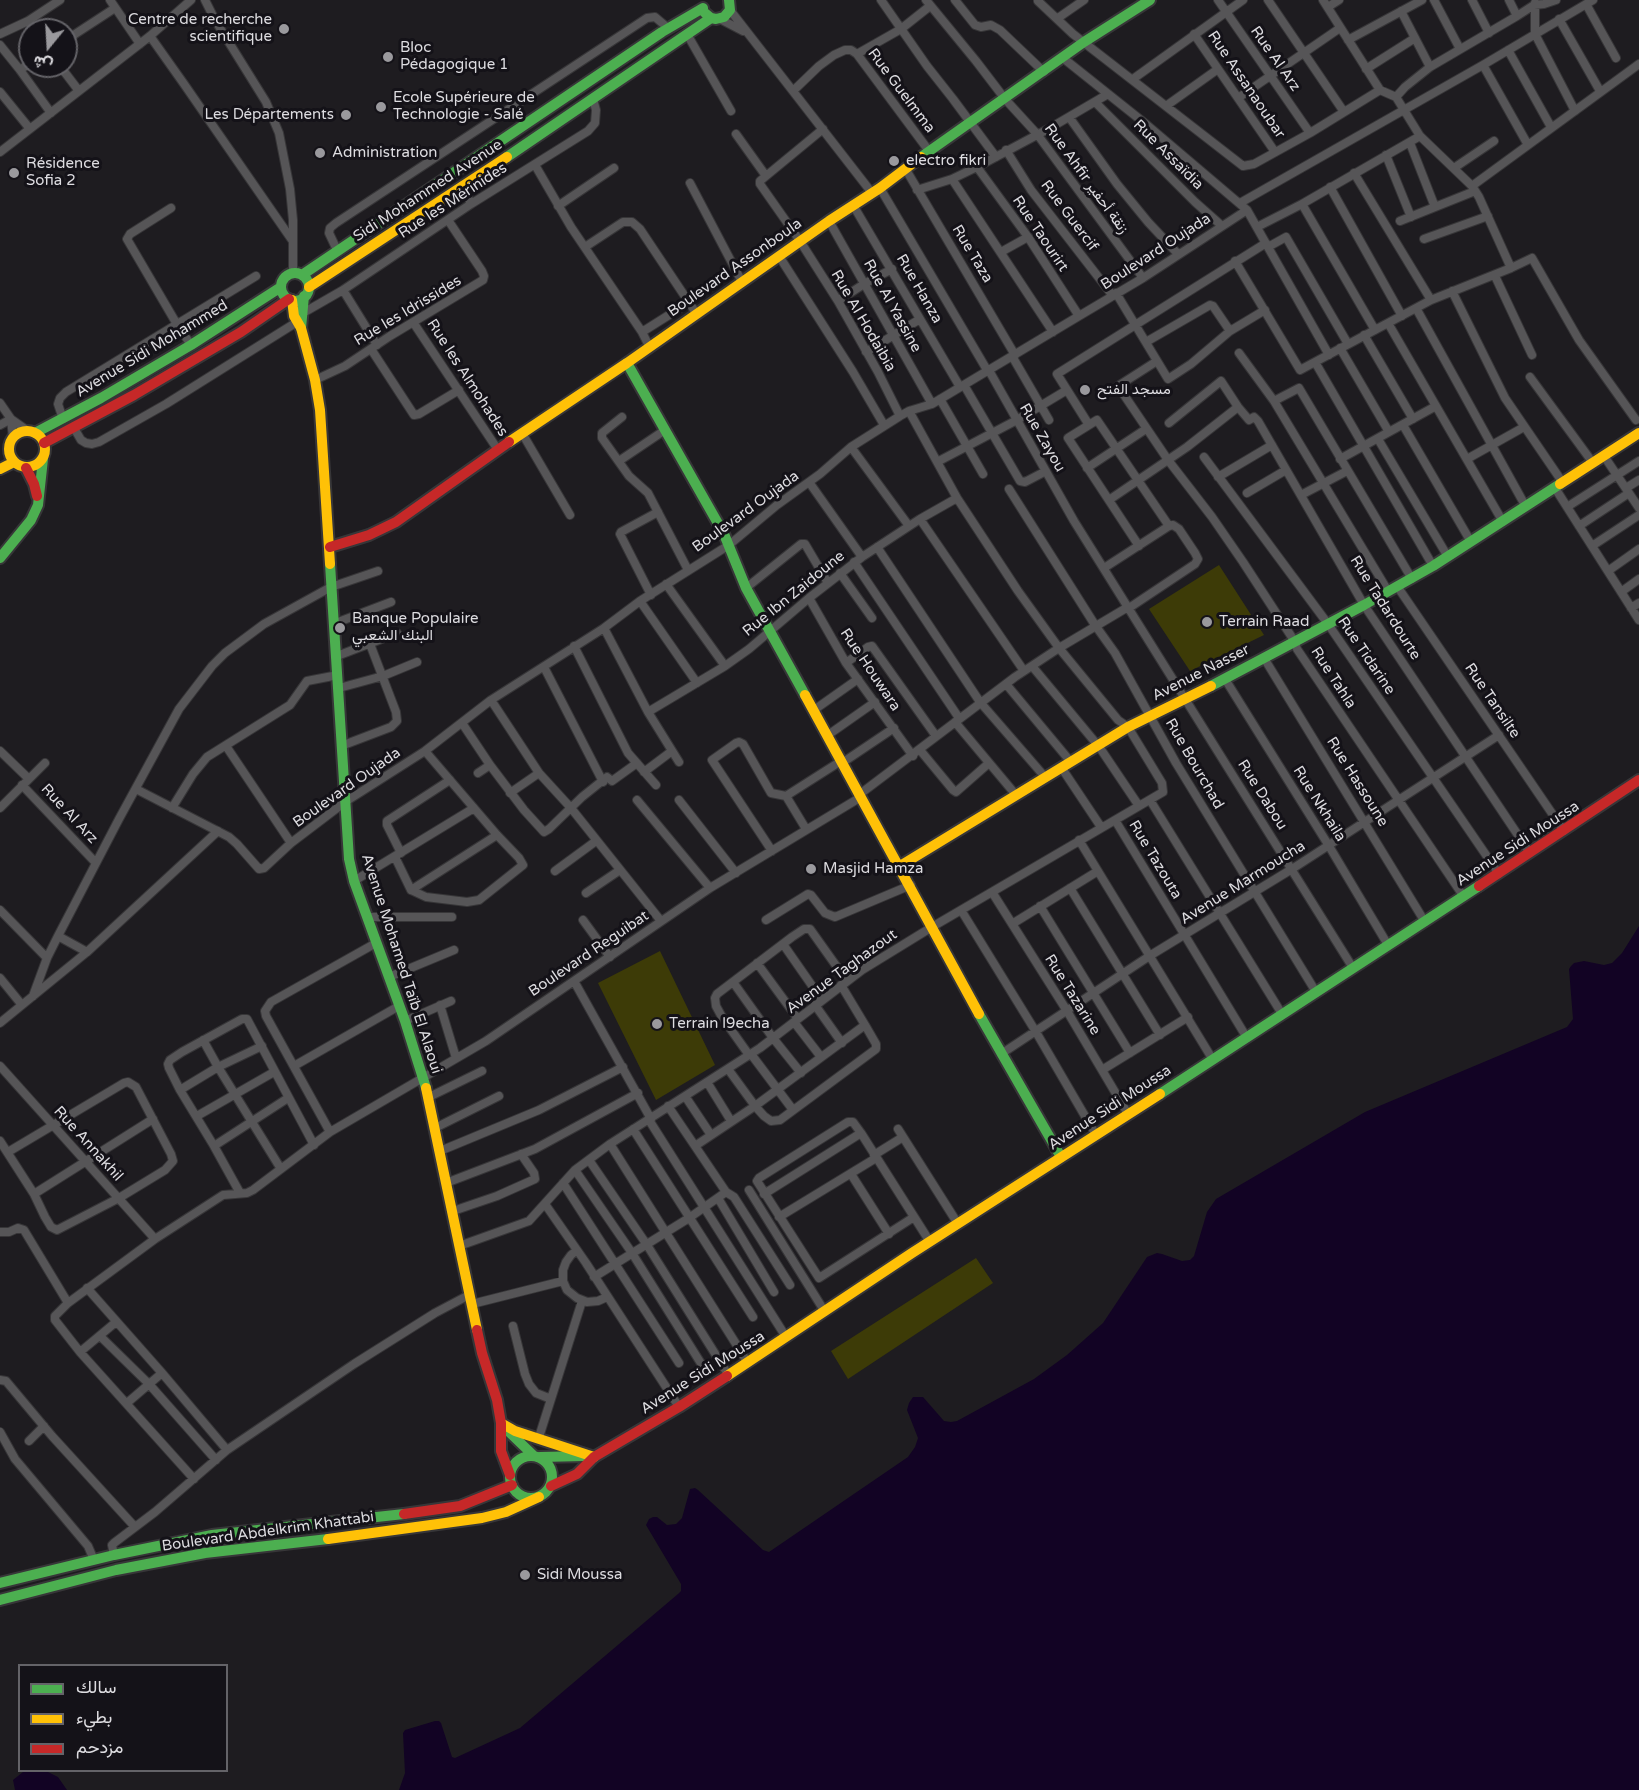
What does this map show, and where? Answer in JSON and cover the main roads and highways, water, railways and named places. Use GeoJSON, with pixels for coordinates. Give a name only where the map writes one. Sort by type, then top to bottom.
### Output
{"type":"FeatureCollection","features":[{"type":"Feature","properties":{"kind":"place","name":"Centre de recherche scientifique"},"geometry":{"type":"Point","coordinates":[284,29]}},
{"type":"Feature","properties":{"kind":"place","name":"Bloc Pédagogique 1"},"geometry":{"type":"Point","coordinates":[388,57]}},
{"type":"Feature","properties":{"kind":"place","name":"Ecole Supérieure de Technologie - Salé"},"geometry":{"type":"Point","coordinates":[381,107]}},
{"type":"Feature","properties":{"kind":"place","name":"Les Départements"},"geometry":{"type":"Point","coordinates":[346,115]}},
{"type":"Feature","properties":{"kind":"place","name":"Administration"},"geometry":{"type":"Point","coordinates":[320,153]}},
{"type":"Feature","properties":{"kind":"place","name":"electro fikri"},"geometry":{"type":"Point","coordinates":[894,161]}},
{"type":"Feature","properties":{"kind":"place","name":"Résidence Sofia 2"},"geometry":{"type":"Point","coordinates":[14,173]}},
{"type":"Feature","properties":{"kind":"place","name":"مسجد الفتح"},"geometry":{"type":"Point","coordinates":[1085,390]}},
{"type":"Feature","properties":{"kind":"place","name":"Terrain Raad"},"geometry":{"type":"Point","coordinates":[1207,622]}},
{"type":"Feature","properties":{"kind":"place","name":"Banque Populaire البنك الشعبي"},"geometry":{"type":"Point","coordinates":[340,628]}},
{"type":"Feature","properties":{"kind":"place","name":"Masjid Hamza"},"geometry":{"type":"Point","coordinates":[811,869]}},
{"type":"Feature","properties":{"kind":"place","name":"Terrain l9echa"},"geometry":{"type":"Point","coordinates":[657,1024]}},
{"type":"Feature","properties":{"kind":"place","name":"Sidi Moussa"},"geometry":{"type":"Point","coordinates":[525,1575]}}]}
